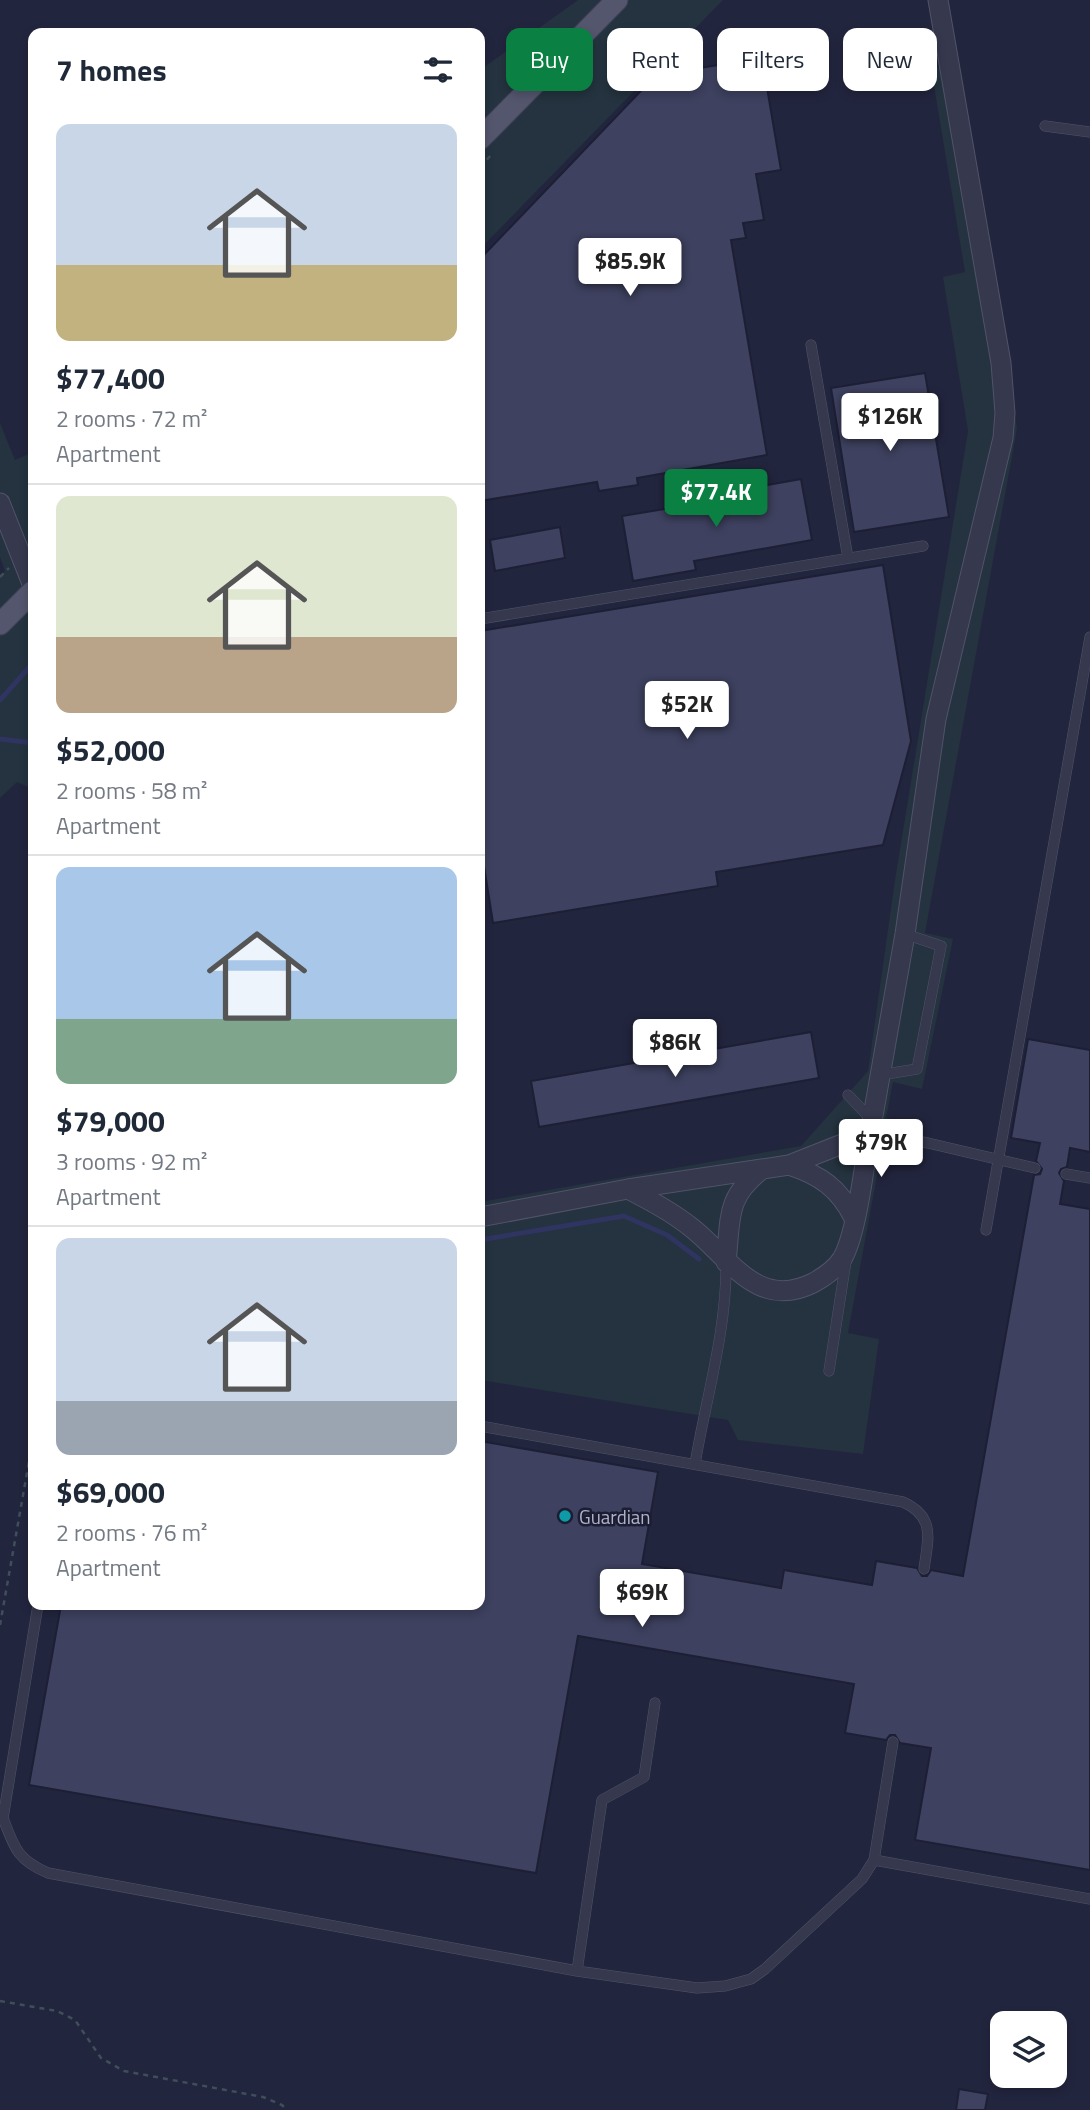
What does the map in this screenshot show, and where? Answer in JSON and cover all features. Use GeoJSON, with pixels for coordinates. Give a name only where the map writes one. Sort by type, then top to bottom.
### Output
{"type":"FeatureCollection","features":[{"type":"Feature","properties":{"kind":"main road"},"geometry":{"type":"LineString","coordinates":[[485,134],[617,0]]}},
{"type":"Feature","properties":{"kind":"main road"},"geometry":{"type":"LineString","coordinates":[[0,624],[28,594]]}},
{"type":"Feature","properties":{"kind":"street"},"geometry":{"type":"LineString","coordinates":[[628,1189],[669,1210],[698,1232],[726,1262],[756,1284],[770,1290],[797,1289],[833,1270],[842,1259],[850,1240],[905,934],[936,719],[998,469],[1005,413],[1001,363],[938,0]]}},
{"type":"Feature","properties":{"kind":"street"},"geometry":{"type":"LineString","coordinates":[[0,503],[28,576]]}},
{"type":"Feature","properties":{"kind":"street"},"geometry":{"type":"LineString","coordinates":[[485,1216],[628,1189],[789,1165],[871,1127]]}},
{"type":"Feature","properties":{"kind":"street"},"geometry":{"type":"LineString","coordinates":[[789,1165],[821,1178],[846,1202],[854,1218]]}},
{"type":"Feature","properties":{"kind":"street"},"geometry":{"type":"LineString","coordinates":[[726,1262],[733,1202],[738,1190],[762,1169]]}},
{"type":"Feature","properties":{"kind":"lane"},"geometry":{"type":"LineString","coordinates":[[1045,126],[1090,132]]}},
{"type":"Feature","properties":{"kind":"lane"},"geometry":{"type":"LineString","coordinates":[[811,345],[848,558]]}},
{"type":"Feature","properties":{"kind":"lane"},"geometry":{"type":"LineString","coordinates":[[485,618],[923,546]]}},
{"type":"Feature","properties":{"kind":"lane"},"geometry":{"type":"LineString","coordinates":[[986,1230],[1090,637]]}},
{"type":"Feature","properties":{"kind":"lane"},"geometry":{"type":"LineString","coordinates":[[880,1075],[917,1069],[941,946],[905,934]]}},
{"type":"Feature","properties":{"kind":"lane"},"geometry":{"type":"LineString","coordinates":[[848,1095],[871,1127],[997,1161],[1035,1168]]}},
{"type":"Feature","properties":{"kind":"lane"},"geometry":{"type":"LineString","coordinates":[[1066,1174],[1090,1178]]}},
{"type":"Feature","properties":{"kind":"lane"},"geometry":{"type":"LineString","coordinates":[[829,1371],[850,1240]]}},
{"type":"Feature","properties":{"kind":"lane"},"geometry":{"type":"LineString","coordinates":[[695,1464],[720,1333],[726,1289],[726,1262]]}},
{"type":"Feature","properties":{"kind":"lane"},"geometry":{"type":"LineString","coordinates":[[485,1427],[903,1502],[916,1508],[925,1520],[929,1533],[924,1569]]}},
{"type":"Feature","properties":{"kind":"lane"},"geometry":{"type":"LineString","coordinates":[[37,1610],[3,1818],[14,1850],[29,1865],[47,1873],[577,1971],[697,1988],[740,1983],[751,1979],[862,1879],[874,1860],[893,1742]]}},
{"type":"Feature","properties":{"kind":"lane"},"geometry":{"type":"LineString","coordinates":[[577,1971],[602,1800],[644,1777],[655,1703]]}},
{"type":"Feature","properties":{"kind":"lane"},"geometry":{"type":"LineString","coordinates":[[874,1860],[1090,1899]]}},
{"type":"Feature","properties":{"kind":"path"},"geometry":{"type":"LineString","coordinates":[[0,1625],[28,1467]]}},
{"type":"Feature","properties":{"kind":"path"},"geometry":{"type":"LineString","coordinates":[[0,2001],[57,2011],[75,2020],[101,2058],[124,2071],[263,2097],[287,2110]]}},
{"type":"Feature","properties":{"kind":"shaded area"},"geometry":{"type":"Polygon","coordinates":[[[578,0],[723,0],[696,28],[607,28],[607,91],[634,91],[485,244],[485,66],[506,51],[506,91],[593,91],[593,28],[539,28],[578,0]]]}},
{"type":"Feature","properties":{"kind":"shaded area"},"geometry":{"type":"Polygon","coordinates":[[[956,66],[1002,314],[1017,429],[925,933],[953,939],[922,1089],[893,1082],[886,1118],[919,1125],[917,1161],[881,1154],[848,1333],[879,1339],[863,1454],[738,1440],[728,1420],[485,1381],[485,1201],[801,1146],[868,1071],[895,880],[968,431],[943,277],[965,272],[935,91],[937,91],[937,68],[956,66]]]}},
{"type":"Feature","properties":{"kind":"shaded area"},"geometry":{"type":"Polygon","coordinates":[[[0,423],[15,460],[28,454],[28,787],[17,782],[0,798],[0,576],[5,571],[0,557],[0,423]]]}},
{"type":"Feature","properties":{"kind":"building"},"geometry":{"type":"Polygon","coordinates":[[[717,65],[717,91],[768,91],[781,170],[756,174],[764,220],[743,223],[746,238],[731,240],[767,455],[637,478],[638,485],[599,491],[597,482],[485,500],[485,254],[641,91],[703,91],[703,67],[717,65]]]}},
{"type":"Feature","properties":{"kind":"building"},"geometry":{"type":"Polygon","coordinates":[[[925,373],[949,517],[854,532],[831,388],[925,373]]]}},
{"type":"Feature","properties":{"kind":"building"},"geometry":{"type":"Polygon","coordinates":[[[801,479],[812,540],[694,561],[696,570],[633,581],[622,516],[707,502],[706,496],[801,479]]]}},
{"type":"Feature","properties":{"kind":"building"},"geometry":{"type":"Polygon","coordinates":[[[560,527],[565,558],[495,571],[490,540],[560,527]]]}},
{"type":"Feature","properties":{"kind":"building"},"geometry":{"type":"Polygon","coordinates":[[[883,565],[911,741],[883,845],[716,872],[718,886],[493,923],[485,873],[485,630],[883,565]]]}},
{"type":"Feature","properties":{"kind":"building"},"geometry":{"type":"Polygon","coordinates":[[[811,1032],[819,1078],[539,1127],[531,1081],[811,1032]]]}},
{"type":"Feature","properties":{"kind":"building","name":"Guardian"},"geometry":{"type":"Polygon","coordinates":[[[1028,1039],[1090,1050],[1090,1152],[1070,1148],[1067,1167],[1059,1173],[1064,1181],[1060,1204],[1090,1209],[1090,1870],[915,1840],[931,1748],[900,1743],[895,1735],[890,1735],[886,1740],[845,1733],[854,1684],[578,1636],[536,1873],[29,1785],[60,1610],[485,1610],[485,1442],[658,1472],[642,1564],[781,1588],[784,1570],[872,1585],[876,1561],[917,1568],[922,1576],[927,1576],[931,1570],[963,1576],[1034,1175],[1040,1174],[1042,1169],[1036,1161],[1040,1143],[1011,1138],[1028,1039]]]}},
{"type":"Feature","properties":{"kind":"building"},"geometry":{"type":"Polygon","coordinates":[[[959,2089],[988,2094],[985,2110],[956,2110],[959,2089]]]}},
{"type":"Feature","properties":{"kind":"waterway"},"geometry":{"type":"LineString","coordinates":[[0,700],[28,669]]}},
{"type":"Feature","properties":{"kind":"waterway"},"geometry":{"type":"LineString","coordinates":[[0,739],[28,742]]}},
{"type":"Feature","properties":{"kind":"waterway"},"geometry":{"type":"LineString","coordinates":[[485,1239],[624,1216],[667,1235],[699,1259]]}},
{"type":"Feature","properties":{"kind":"place","name":"Guardian"},"geometry":{"type":"Point","coordinates":[565,1516]}}]}
